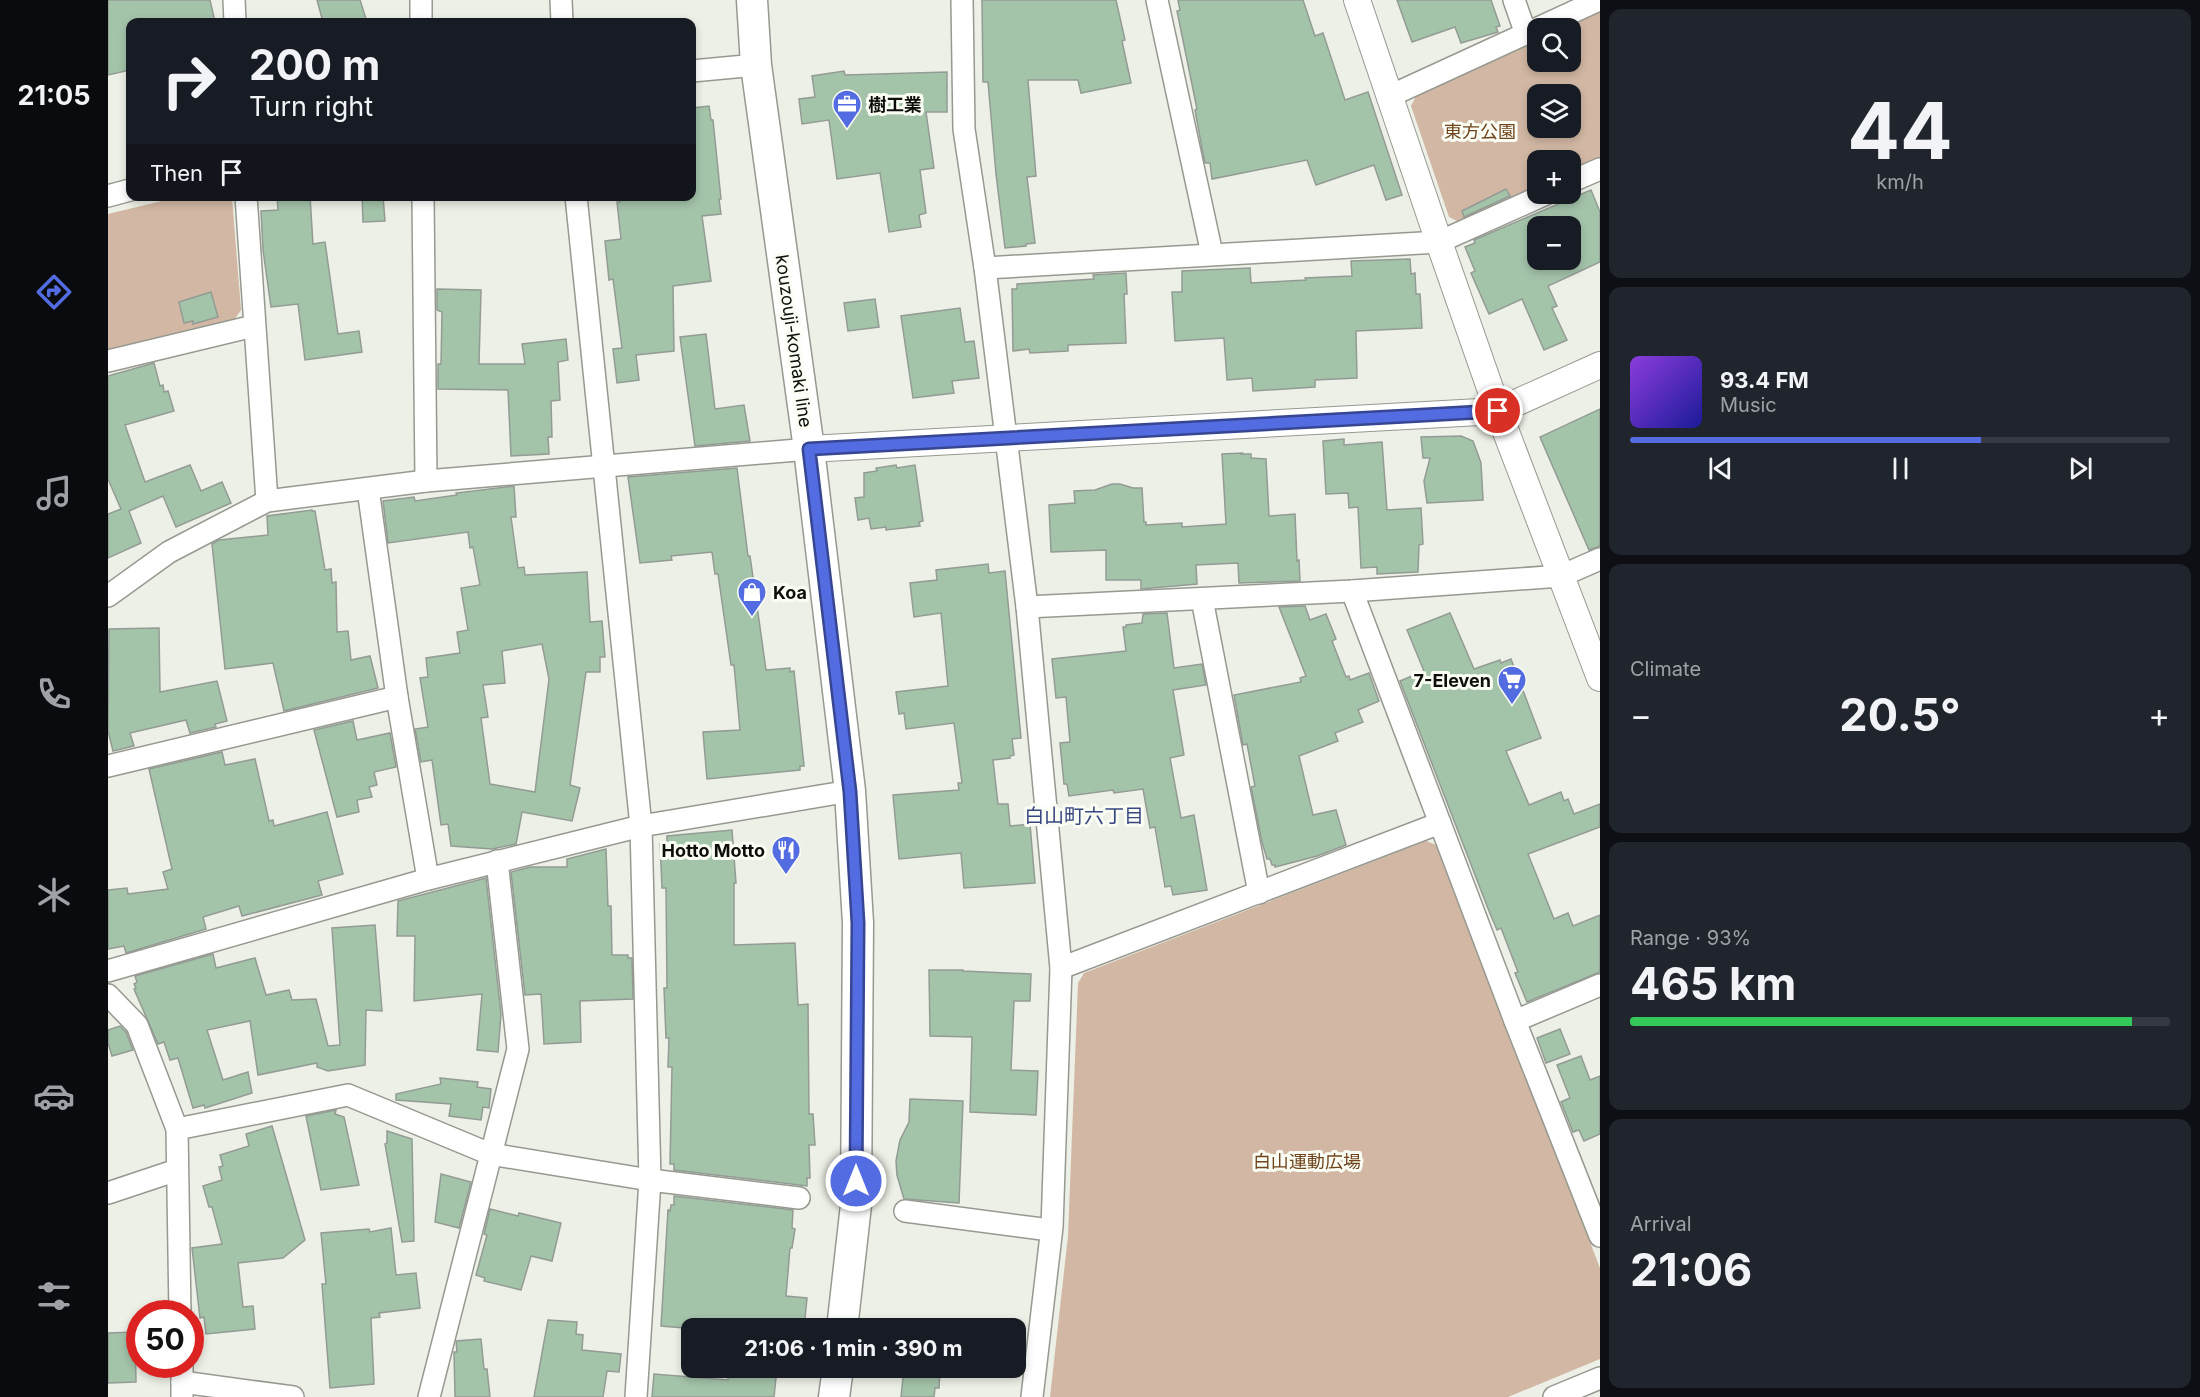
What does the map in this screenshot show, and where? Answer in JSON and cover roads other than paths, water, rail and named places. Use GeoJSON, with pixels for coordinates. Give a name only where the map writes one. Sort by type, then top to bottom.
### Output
{"type":"FeatureCollection","features":[{"type":"Feature","properties":{"kind":"main road","name":"kouzouji-komaki line"},"geometry":{"type":"LineString","coordinates":[[752,0],[756,65],[809,449],[850,792],[858,923],[855,1205],[843,1318]]}},
{"type":"Feature","properties":{"kind":"main road"},"geometry":{"type":"LineString","coordinates":[[834,1397],[837,1378]]}},
{"type":"Feature","properties":{"kind":"street"},"geometry":{"type":"LineString","coordinates":[[234,0],[235,18]]}},
{"type":"Feature","properties":{"kind":"street"},"geometry":{"type":"LineString","coordinates":[[421,0],[421,18]]}},
{"type":"Feature","properties":{"kind":"street"},"geometry":{"type":"LineString","coordinates":[[561,0],[562,18]]}},
{"type":"Feature","properties":{"kind":"street"},"geometry":{"type":"LineString","coordinates":[[962,0],[964,129],[985,267],[1027,607],[1061,968],[1050,1230],[1032,1397]]}},
{"type":"Feature","properties":{"kind":"street"},"geometry":{"type":"LineString","coordinates":[[1157,0],[1212,254]]}},
{"type":"Feature","properties":{"kind":"street"},"geometry":{"type":"LineString","coordinates":[[1358,0],[1438,242],[1498,411],[1600,678]]}},
{"type":"Feature","properties":{"kind":"street"},"geometry":{"type":"LineString","coordinates":[[1514,0],[1526,34]]}},
{"type":"Feature","properties":{"kind":"street"},"geometry":{"type":"LineString","coordinates":[[1390,96],[1599,0]]}},
{"type":"Feature","properties":{"kind":"street"},"geometry":{"type":"LineString","coordinates":[[696,71],[756,65]]}},
{"type":"Feature","properties":{"kind":"street"},"geometry":{"type":"LineString","coordinates":[[1581,177],[1600,169]]}},
{"type":"Feature","properties":{"kind":"street"},"geometry":{"type":"LineString","coordinates":[[108,196],[126,191]]}},
{"type":"Feature","properties":{"kind":"street"},"geometry":{"type":"LineString","coordinates":[[246,201],[267,501]]}},
{"type":"Feature","properties":{"kind":"street"},"geometry":{"type":"LineString","coordinates":[[423,201],[426,481]]}},
{"type":"Feature","properties":{"kind":"street"},"geometry":{"type":"LineString","coordinates":[[577,201],[641,826],[650,1180],[636,1397]]}},
{"type":"Feature","properties":{"kind":"street"},"geometry":{"type":"LineString","coordinates":[[985,267],[1438,242],[1527,202]]}},
{"type":"Feature","properties":{"kind":"street"},"geometry":{"type":"LineString","coordinates":[[108,361],[254,326]]}},
{"type":"Feature","properties":{"kind":"street"},"geometry":{"type":"LineString","coordinates":[[108,596],[169,552],[267,501],[426,481],[809,449],[1498,411],[1600,365]]}},
{"type":"Feature","properties":{"kind":"street"},"geometry":{"type":"LineString","coordinates":[[368,489],[397,697],[428,879]]}},
{"type":"Feature","properties":{"kind":"street"},"geometry":{"type":"LineString","coordinates":[[1027,607],[1352,591],[1561,576],[1600,559]]}},
{"type":"Feature","properties":{"kind":"street"},"geometry":{"type":"LineString","coordinates":[[1352,591],[1515,1021],[1600,1236]]}},
{"type":"Feature","properties":{"kind":"street"},"geometry":{"type":"LineString","coordinates":[[1202,599],[1259,893]]}},
{"type":"Feature","properties":{"kind":"street"},"geometry":{"type":"LineString","coordinates":[[108,766],[397,697]]}},
{"type":"Feature","properties":{"kind":"street"},"geometry":{"type":"LineString","coordinates":[[108,971],[428,879],[641,826],[850,792]]}},
{"type":"Feature","properties":{"kind":"street"},"geometry":{"type":"LineString","coordinates":[[1061,968],[1440,823]]}},
{"type":"Feature","properties":{"kind":"street"},"geometry":{"type":"LineString","coordinates":[[429,1397],[518,1049],[497,861]]}},
{"type":"Feature","properties":{"kind":"street"},"geometry":{"type":"LineString","coordinates":[[1515,1021],[1600,985]]}},
{"type":"Feature","properties":{"kind":"street"},"geometry":{"type":"LineString","coordinates":[[108,995],[137,1025],[177,1129],[180,1300]]}},
{"type":"Feature","properties":{"kind":"street"},"geometry":{"type":"LineString","coordinates":[[177,1129],[348,1095],[490,1154],[650,1180],[799,1198]]}},
{"type":"Feature","properties":{"kind":"street"},"geometry":{"type":"LineString","coordinates":[[108,1193],[177,1170]]}},
{"type":"Feature","properties":{"kind":"street"},"geometry":{"type":"LineString","coordinates":[[905,1211],[1050,1230]]}},
{"type":"Feature","properties":{"kind":"street"},"geometry":{"type":"LineString","coordinates":[[1554,1397],[1600,1378]]}},
{"type":"Feature","properties":{"kind":"street"},"geometry":{"type":"LineString","coordinates":[[182,1381],[293,1397]]}},
{"type":"Feature","properties":{"kind":"place","name":"樹工業"},"geometry":{"type":"Point","coordinates":[847,130]}},
{"type":"Feature","properties":{"kind":"place","name":"Koa"},"geometry":{"type":"Point","coordinates":[752,618]}},
{"type":"Feature","properties":{"kind":"place","name":"7-Eleven"},"geometry":{"type":"Point","coordinates":[1512,706]}},
{"type":"Feature","properties":{"kind":"place","name":"Hotto Motto"},"geometry":{"type":"Point","coordinates":[786,876]}},
{"type":"Feature","properties":{"kind":"district","name":"白山町六丁目"},"geometry":{"type":"Point","coordinates":[1084,816]}},
{"type":"Feature","properties":{"kind":"park label","name":"東方公園"},"geometry":{"type":"Point","coordinates":[1480,131]}},
{"type":"Feature","properties":{"kind":"park label","name":"白山運動広場"},"geometry":{"type":"Point","coordinates":[1307,1161]}}]}
